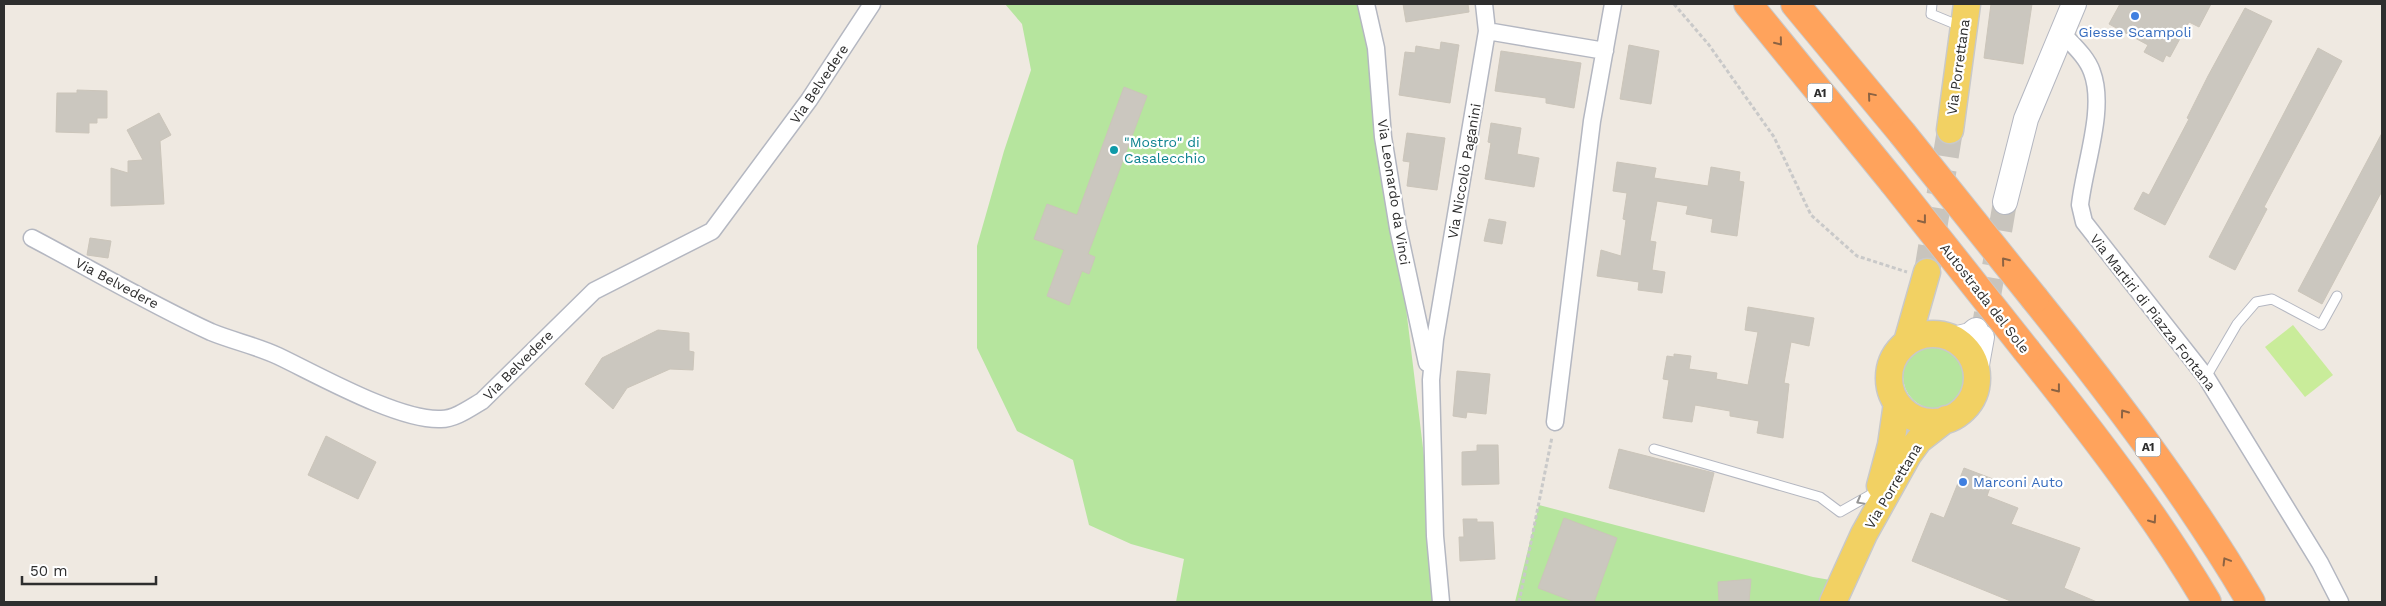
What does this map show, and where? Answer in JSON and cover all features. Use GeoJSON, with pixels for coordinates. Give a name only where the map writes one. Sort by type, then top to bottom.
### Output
{"type":"FeatureCollection","features":[{"type":"Feature","properties":{"kind":"highway","name":"Autostrada del Sole"},"geometry":{"type":"LineString","coordinates":[[1748,4],[2082,421],[2186,566],[2208,602]]}},
{"type":"Feature","properties":{"kind":"highway","name":"A1"},"geometry":{"type":"LineString","coordinates":[[1794,4],[1902,133],[2096,374],[2178,488],[2252,602]]}},
{"type":"Feature","properties":{"kind":"main road"},"geometry":{"type":"LineString","coordinates":[[2005,202],[2026,118],[2074,4]]}},
{"type":"Feature","properties":{"kind":"main road","name":"Via Porrettana"},"geometry":{"type":"LineString","coordinates":[[1950,130],[1965,15]]}},
{"type":"Feature","properties":{"kind":"main road"},"geometry":{"type":"LineString","coordinates":[[1927,277],[1930,307],[1964,336],[1966,349],[1976,370],[1976,386],[1970,401],[1960,412],[1946,420],[1922,420],[1908,414],[1897,403],[1891,390],[1889,375],[1896,353],[1907,342],[1926,334],[1964,336]]}},
{"type":"Feature","properties":{"kind":"main road"},"geometry":{"type":"LineString","coordinates":[[1907,342],[1927,277]]}},
{"type":"Feature","properties":{"kind":"main road","name":"Via Porrettana"},"geometry":{"type":"LineString","coordinates":[[1864,534],[1879,490],[1891,445],[1897,403]]}},
{"type":"Feature","properties":{"kind":"main road","name":"Via Porrettana"},"geometry":{"type":"LineString","coordinates":[[1833,602],[1864,534],[1908,455],[1924,436],[1946,420]]}},
{"type":"Feature","properties":{"kind":"street","name":"Via Belvedere"},"geometry":{"type":"LineString","coordinates":[[32,238],[209,331],[242,345],[273,354],[410,415],[441,420],[464,412],[482,401],[594,290],[712,230],[809,100],[872,4]]}},
{"type":"Feature","properties":{"kind":"street","name":"Via Leonardo da Vinci"},"geometry":{"type":"LineString","coordinates":[[1366,4],[1376,48],[1383,137],[1398,228],[1431,380]]}},
{"type":"Feature","properties":{"kind":"street","name":"Via Niccolò Paganini"},"geometry":{"type":"LineString","coordinates":[[1435,339],[1488,31],[1484,4]]}},
{"type":"Feature","properties":{"kind":"street"},"geometry":{"type":"LineString","coordinates":[[1555,422],[1592,121],[1613,4]]}},
{"type":"Feature","properties":{"kind":"street"},"geometry":{"type":"LineString","coordinates":[[1488,31],[1605,50]]}},
{"type":"Feature","properties":{"kind":"street","name":"Via Martiri di Piazza Fontana"},"geometry":{"type":"LineString","coordinates":[[2062,33],[2081,54],[2092,72],[2097,94],[2081,190],[2080,205],[2084,222],[2206,377],[2320,563],[2340,602]]}},
{"type":"Feature","properties":{"kind":"street","name":"Via Leonardo da Vinci"},"geometry":{"type":"LineString","coordinates":[[1435,339],[1431,380],[1435,536],[1441,602]]}},
{"type":"Feature","properties":{"kind":"lane"},"geometry":{"type":"LineString","coordinates":[[1932,4],[1931,14],[1965,15]]}},
{"type":"Feature","properties":{"kind":"lane"},"geometry":{"type":"LineString","coordinates":[[2206,377],[2237,324],[2248,308],[2256,302],[2272,300],[2321,325],[2337,296]]}},
{"type":"Feature","properties":{"kind":"lane"},"geometry":{"type":"LineString","coordinates":[[1654,449],[1820,497],[1840,512],[1879,490]]}},
{"type":"Feature","properties":{"kind":"path"},"geometry":{"type":"LineString","coordinates":[[1674,4],[1709,45],[1774,137],[1811,215],[1857,256],[1927,277]]}},
{"type":"Feature","properties":{"kind":"path"},"geometry":{"type":"LineString","coordinates":[[1519,602],[1555,422]]}},
{"type":"Feature","properties":{"kind":"green space"},"geometry":{"type":"Polygon","coordinates":[[[1005,4],[1358,4],[1380,94],[1424,456],[1434,594],[1441,602],[1176,602],[1184,559],[1131,544],[1089,525],[1073,460],[1017,431],[977,348],[977,246],[1004,151],[1031,70],[1022,24],[1005,4]]]}},
{"type":"Feature","properties":{"kind":"green space"},"geometry":{"type":"Polygon","coordinates":[[[2293,325],[2333,375],[2305,397],[2265,347],[2293,325]]]}},
{"type":"Feature","properties":{"kind":"green space"},"geometry":{"type":"Polygon","coordinates":[[[1936,343],[1948,346],[1959,353],[1966,364],[1969,376],[1966,388],[1959,399],[1948,406],[1936,409],[1924,406],[1913,399],[1906,388],[1903,376],[1906,364],[1913,353],[1924,346],[1936,343]]]}},
{"type":"Feature","properties":{"kind":"green space"},"geometry":{"type":"Polygon","coordinates":[[[1539,505],[1813,577],[1836,581],[1827,602],[1515,602],[1539,505]]]}},
{"type":"Feature","properties":{"kind":"building"},"geometry":{"type":"Polygon","coordinates":[[[1403,4],[1468,4],[1469,12],[1406,22],[1403,4]]]}},
{"type":"Feature","properties":{"kind":"building"},"geometry":{"type":"Polygon","coordinates":[[[1991,4],[2032,4],[2023,64],[1984,58],[1991,4]]]}},
{"type":"Feature","properties":{"kind":"building"},"geometry":{"type":"Polygon","coordinates":[[[2120,4],[2211,4],[2199,27],[2189,22],[2170,57],[2166,55],[2163,62],[2144,52],[2148,45],[2109,24],[2120,4]]]}},
{"type":"Feature","properties":{"kind":"building"},"geometry":{"type":"Polygon","coordinates":[[[2245,8],[2272,21],[2165,225],[2134,209],[2143,192],[2149,195],[2189,119],[2187,118],[2208,76],[2245,8]]]}},
{"type":"Feature","properties":{"kind":"building"},"geometry":{"type":"Polygon","coordinates":[[[1441,42],[1459,45],[1450,103],[1399,95],[1405,52],[1415,53],[1416,46],[1440,50],[1441,42]]]}},
{"type":"Feature","properties":{"kind":"building"},"geometry":{"type":"Polygon","coordinates":[[[1629,45],[1659,51],[1651,104],[1620,99],[1629,45]]]}},
{"type":"Feature","properties":{"kind":"building"},"geometry":{"type":"Polygon","coordinates":[[[2318,48],[2342,61],[2264,207],[2267,209],[2235,270],[2209,257],[2318,48]]]}},
{"type":"Feature","properties":{"kind":"building"},"geometry":{"type":"Polygon","coordinates":[[[1501,51],[1581,63],[1574,108],[1546,103],[1546,98],[1495,91],[1501,51]]]}},
{"type":"Feature","properties":{"kind":"building","name":"\"Mostro\" di Casalecchio"},"geometry":{"type":"Polygon","coordinates":[[[1124,87],[1147,96],[1088,254],[1095,257],[1089,274],[1082,271],[1069,305],[1047,296],[1064,250],[1034,239],[1047,204],[1077,215],[1124,87]]]}},
{"type":"Feature","properties":{"kind":"building"},"geometry":{"type":"Polygon","coordinates":[[[77,90],[107,91],[107,118],[97,118],[97,123],[89,123],[89,133],[56,132],[57,93],[77,93],[77,90]]]}},
{"type":"Feature","properties":{"kind":"building"},"geometry":{"type":"Polygon","coordinates":[[[159,113],[171,135],[160,141],[164,204],[111,206],[111,168],[128,173],[128,161],[143,160],[127,130],[159,113]]]}},
{"type":"Feature","properties":{"kind":"building"},"geometry":{"type":"Polygon","coordinates":[[[1491,123],[1521,128],[1517,154],[1539,158],[1534,187],[1485,179],[1491,143],[1488,142],[1491,123]]]}},
{"type":"Feature","properties":{"kind":"building"},"geometry":{"type":"Polygon","coordinates":[[[1407,133],[1445,138],[1437,190],[1407,186],[1410,162],[1403,161],[1407,133]]]}},
{"type":"Feature","properties":{"kind":"building"},"geometry":{"type":"Polygon","coordinates":[[[2382,133],[2382,191],[2322,304],[2298,291],[2382,133]]]}},
{"type":"Feature","properties":{"kind":"building"},"geometry":{"type":"Polygon","coordinates":[[[1617,162],[1656,168],[1654,178],[1708,186],[1711,167],[1740,172],[1739,181],[1744,182],[1737,236],[1711,232],[1713,219],[1686,214],[1688,206],[1657,201],[1650,241],[1656,242],[1652,270],[1665,272],[1662,293],[1638,290],[1639,282],[1597,276],[1601,250],[1621,256],[1626,220],[1623,219],[1627,193],[1613,191],[1617,162]]]}},
{"type":"Feature","properties":{"kind":"building"},"geometry":{"type":"Polygon","coordinates":[[[1489,219],[1506,222],[1502,244],[1484,241],[1489,219]]]}},
{"type":"Feature","properties":{"kind":"building"},"geometry":{"type":"Polygon","coordinates":[[[90,238],[111,241],[108,258],[87,255],[90,238]]]}},
{"type":"Feature","properties":{"kind":"building"},"geometry":{"type":"Polygon","coordinates":[[[1748,307],[1814,318],[1809,346],[1791,342],[1784,383],[1789,384],[1783,438],[1757,433],[1759,421],[1730,416],[1730,411],[1695,405],[1692,422],[1663,418],[1669,380],[1663,379],[1667,356],[1674,357],[1674,354],[1691,356],[1689,369],[1717,373],[1716,379],[1748,385],[1758,332],[1745,330],[1748,307]]]}},
{"type":"Feature","properties":{"kind":"building"},"geometry":{"type":"Polygon","coordinates":[[[658,330],[689,333],[689,351],[694,352],[693,370],[670,369],[627,388],[613,409],[585,384],[602,358],[658,330]]]}},
{"type":"Feature","properties":{"kind":"building"},"geometry":{"type":"Polygon","coordinates":[[[1457,371],[1490,374],[1486,414],[1467,412],[1466,418],[1453,416],[1457,371]]]}},
{"type":"Feature","properties":{"kind":"building"},"geometry":{"type":"Polygon","coordinates":[[[326,436],[376,462],[358,499],[308,475],[326,436]]]}},
{"type":"Feature","properties":{"kind":"building"},"geometry":{"type":"Polygon","coordinates":[[[1477,445],[1498,445],[1499,484],[1462,485],[1462,452],[1477,451],[1477,445]]]}},
{"type":"Feature","properties":{"kind":"building"},"geometry":{"type":"Polygon","coordinates":[[[1619,449],[1714,473],[1704,512],[1609,488],[1619,449]]]}},
{"type":"Feature","properties":{"kind":"building"},"geometry":{"type":"Polygon","coordinates":[[[1964,468],[1993,479],[1987,496],[2018,508],[2011,524],[2080,548],[2064,588],[2097,602],[2013,602],[1912,561],[1931,513],[1944,518],[1964,468]]]}},
{"type":"Feature","properties":{"kind":"building"},"geometry":{"type":"Polygon","coordinates":[[[1564,518],[1617,538],[1594,602],[1575,602],[1538,588],[1564,518]]]}},
{"type":"Feature","properties":{"kind":"building"},"geometry":{"type":"Polygon","coordinates":[[[1463,519],[1477,519],[1477,522],[1493,522],[1495,559],[1460,561],[1459,537],[1464,537],[1463,519]]]}},
{"type":"Feature","properties":{"kind":"building"},"geometry":{"type":"Polygon","coordinates":[[[1751,579],[1749,602],[1719,602],[1718,582],[1751,579]]]}},
{"type":"Feature","properties":{"kind":"tunnel"},"geometry":{"type":"LineString","coordinates":[[1927,272],[1950,130]]}},
{"type":"Feature","properties":{"kind":"tunnel"},"geometry":{"type":"LineString","coordinates":[[1982,337],[2005,202]]}},
{"type":"Feature","properties":{"kind":"place","name":"Giesse Scampoli"},"geometry":{"type":"Point","coordinates":[2135,16]}},
{"type":"Feature","properties":{"kind":"place","name":"\"Mostro\" di Casalecchio"},"geometry":{"type":"Point","coordinates":[1114,150]}},
{"type":"Feature","properties":{"kind":"place","name":"Marconi Auto"},"geometry":{"type":"Point","coordinates":[1963,482]}}]}
